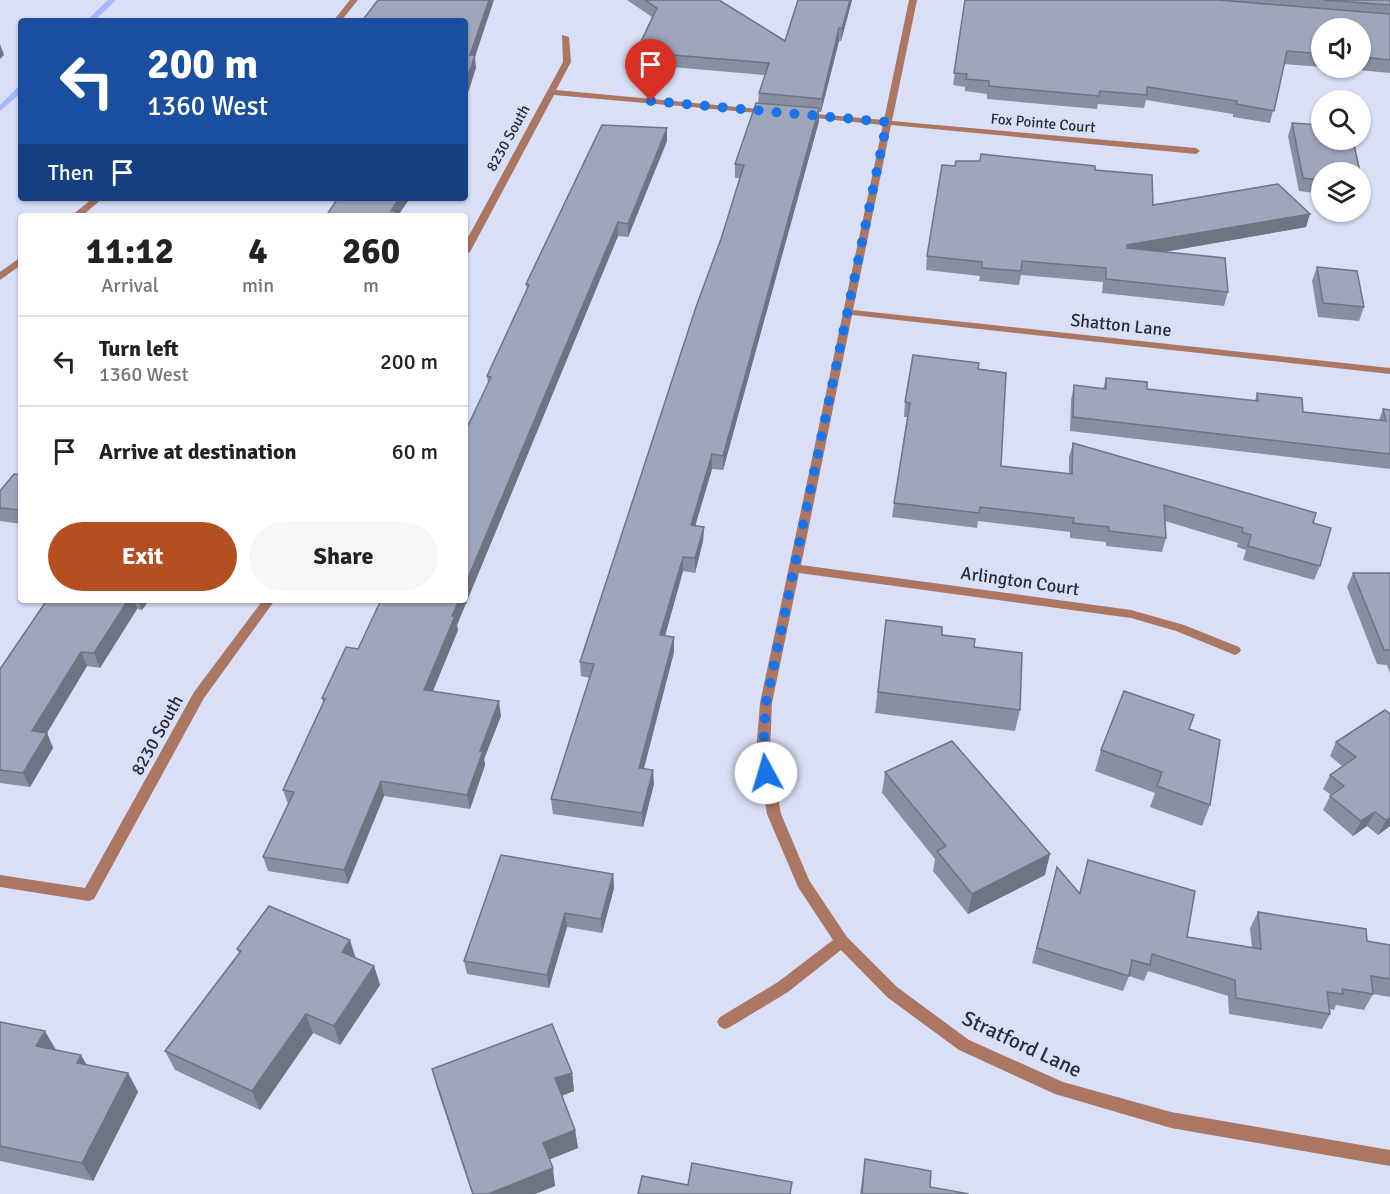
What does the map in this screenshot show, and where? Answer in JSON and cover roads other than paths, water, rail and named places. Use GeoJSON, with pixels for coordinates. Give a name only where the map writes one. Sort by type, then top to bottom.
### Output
{"type":"FeatureCollection","features":[{"type":"Feature","properties":{"kind":"street"},"geometry":{"type":"LineString","coordinates":[[339,18],[354,0]]}},
{"type":"Feature","properties":{"kind":"street","name":"Stratford Lane"},"geometry":{"type":"LineString","coordinates":[[913,0],[766,703],[763,752],[774,814],[778,824],[803,883],[842,941],[892,992],[964,1045],[1061,1089],[1171,1120],[1390,1158]]}},
{"type":"Feature","properties":{"kind":"street","name":"8230 South"},"geometry":{"type":"LineString","coordinates":[[468,246],[567,62],[565,37]]}},
{"type":"Feature","properties":{"kind":"street"},"geometry":{"type":"LineString","coordinates":[[552,92],[778,113]]}},
{"type":"Feature","properties":{"kind":"street","name":"Fox Pointe Court"},"geometry":{"type":"LineString","coordinates":[[801,115],[1196,152]]}},
{"type":"Feature","properties":{"kind":"street"},"geometry":{"type":"LineString","coordinates":[[80,213],[95,201]]}},
{"type":"Feature","properties":{"kind":"street"},"geometry":{"type":"LineString","coordinates":[[0,277],[18,262]]}},
{"type":"Feature","properties":{"kind":"street","name":"Shatton Lane"},"geometry":{"type":"LineString","coordinates":[[848,312],[1390,371]]}},
{"type":"Feature","properties":{"kind":"street","name":"Arlington Court"},"geometry":{"type":"LineString","coordinates":[[795,568],[1131,614],[1180,628],[1235,650]]}},
{"type":"Feature","properties":{"kind":"street","name":"8230 South"},"geometry":{"type":"LineString","coordinates":[[0,881],[89,895],[200,695],[267,603]]}},
{"type":"Feature","properties":{"kind":"street"},"geometry":{"type":"LineString","coordinates":[[725,1022],[783,987],[842,941]]}},
{"type":"Feature","properties":{"kind":"waterway"},"geometry":{"type":"LineString","coordinates":[[93,18],[112,0]]}},
{"type":"Feature","properties":{"kind":"waterway"},"geometry":{"type":"LineString","coordinates":[[0,109],[18,92]]}}]}
